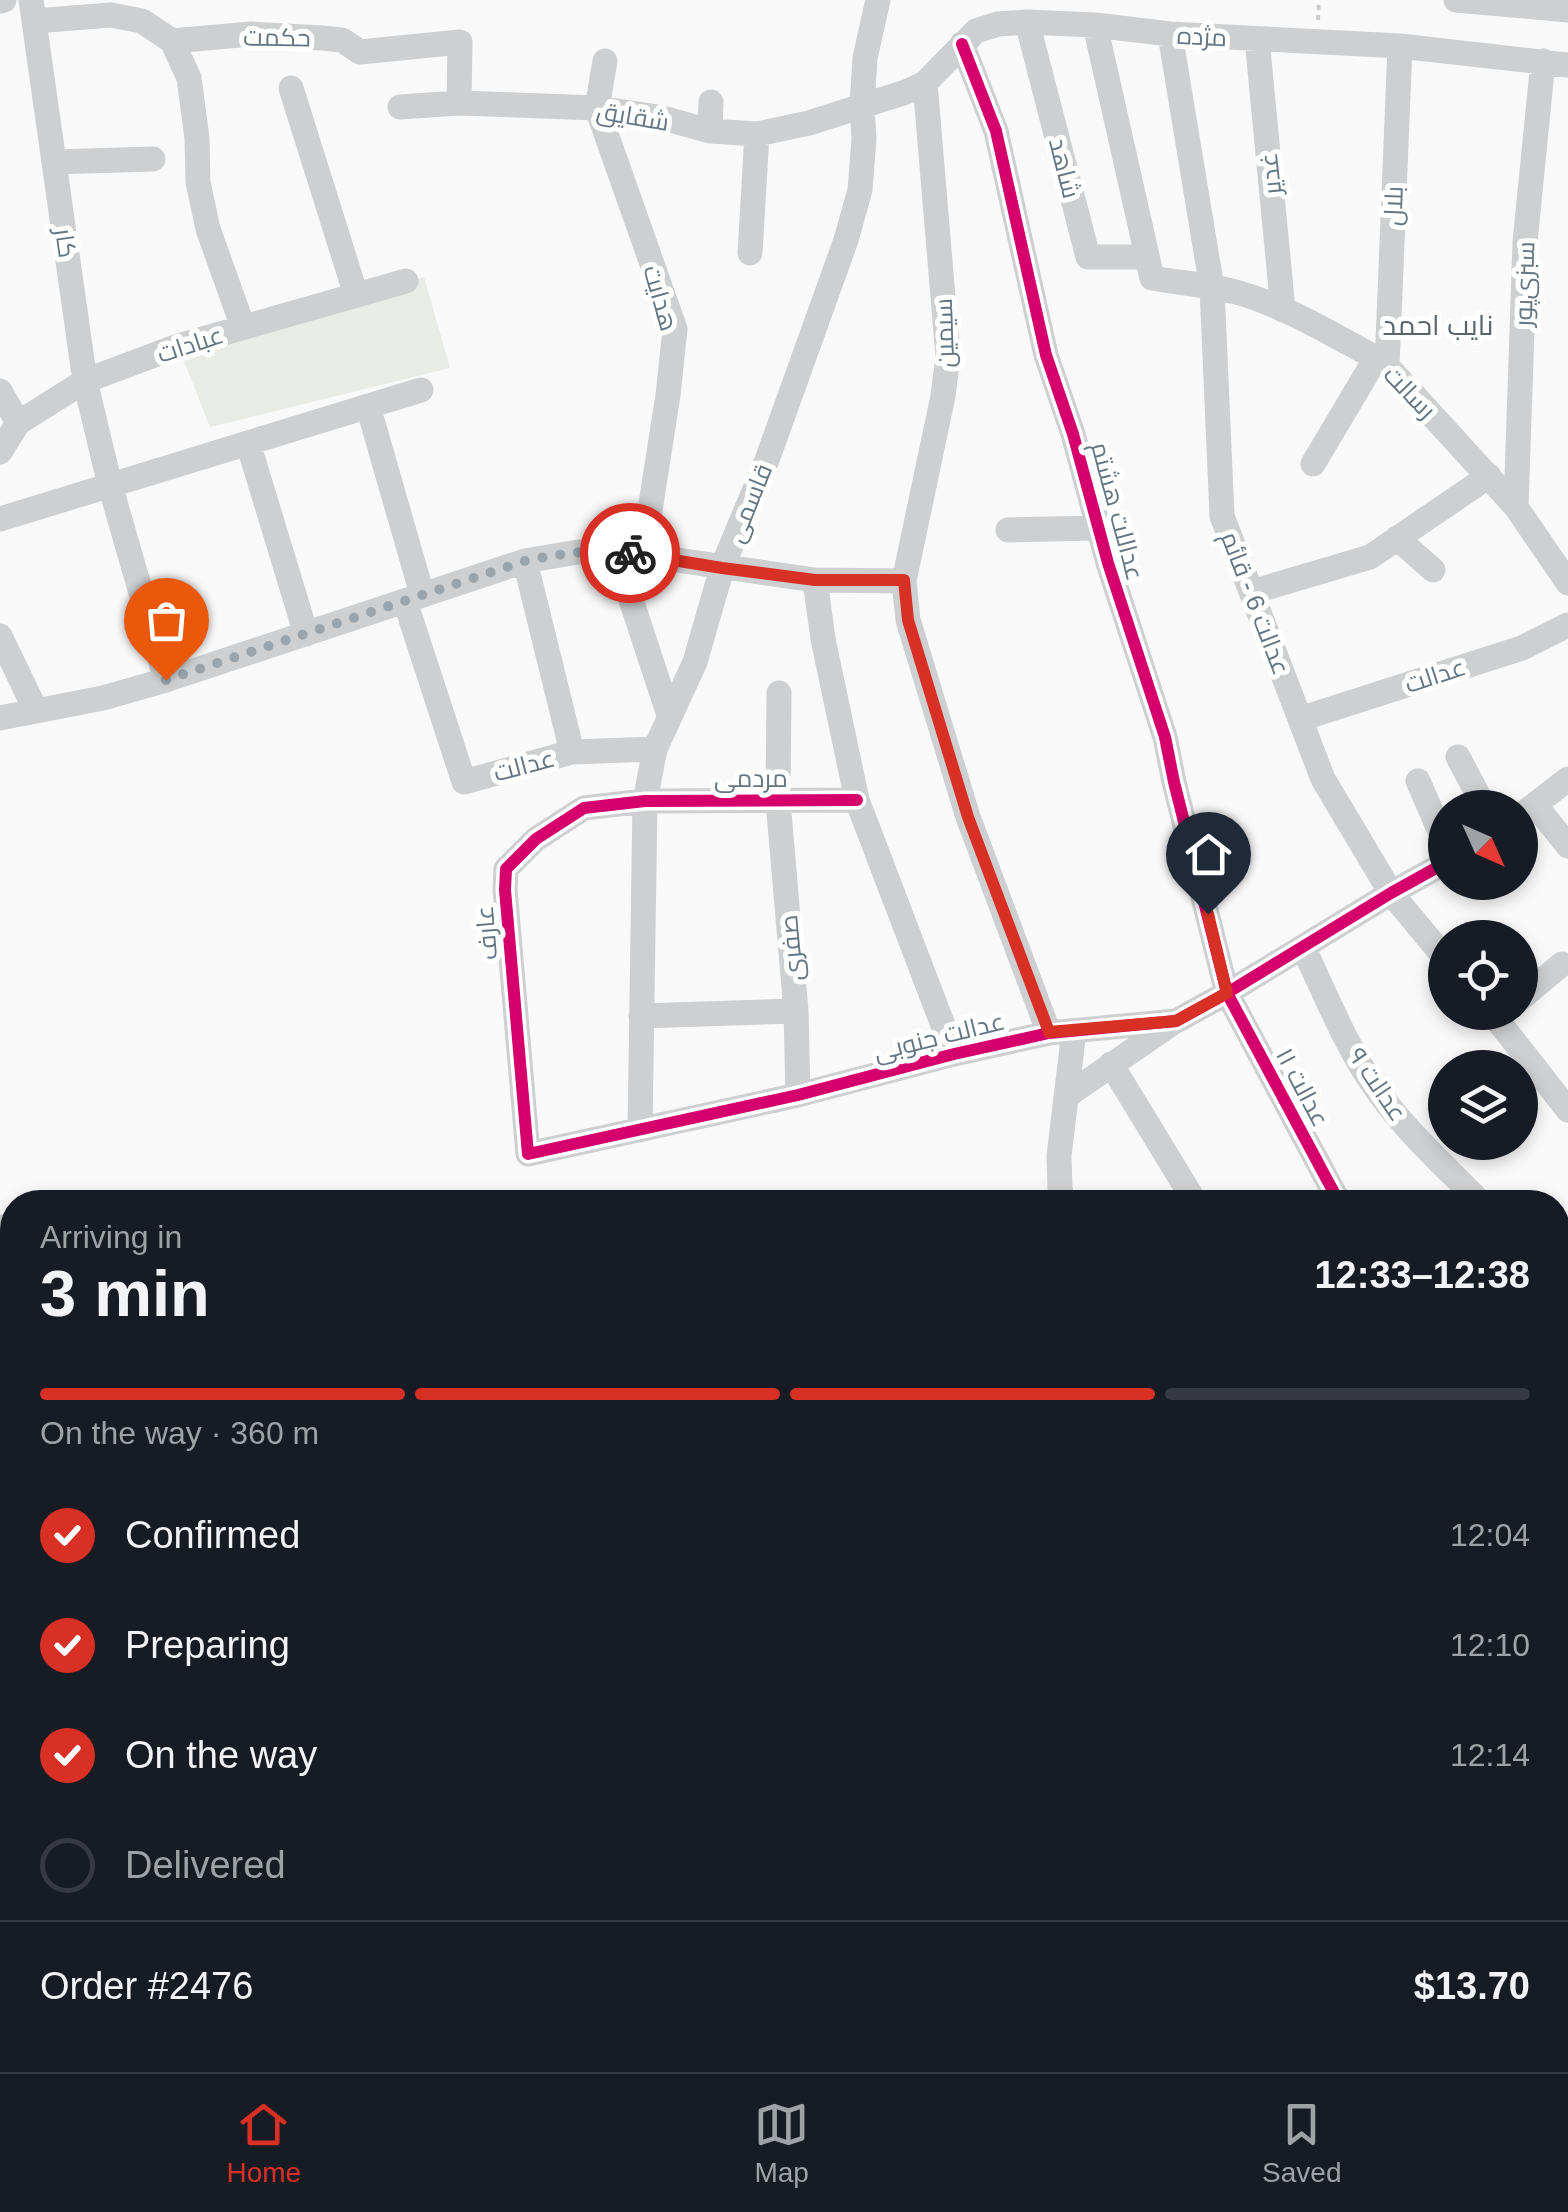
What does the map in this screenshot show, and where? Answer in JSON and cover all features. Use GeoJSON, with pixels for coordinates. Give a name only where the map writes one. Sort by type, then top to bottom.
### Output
{"type":"FeatureCollection","features":[{"type":"Feature","properties":{"kind":"street","name":"قاسمی"},"geometry":{"type":"LineString","coordinates":[[640,1130],[645,801],[655,748],[694,662],[722,568],[766,460],[851,223],[860,190],[864,58],[878,0]]}},
{"type":"Feature","properties":{"kind":"street"},"geometry":{"type":"LineString","coordinates":[[1456,0],[1568,10]]}},
{"type":"Feature","properties":{"kind":"street"},"geometry":{"type":"LineString","coordinates":[[32,10],[142,21],[172,41],[189,78],[198,182],[208,229],[243,327]]}},
{"type":"Feature","properties":{"kind":"street","name":"کار"},"geometry":{"type":"LineString","coordinates":[[32,10],[85,381],[110,485],[166,680]]}},
{"type":"Feature","properties":{"kind":"street","name":"مژده"},"geometry":{"type":"LineString","coordinates":[[862,106],[925,83],[962,44],[984,28],[1027,22],[1400,46],[1555,63]]}},
{"type":"Feature","properties":{"kind":"street","name":"شاهد"},"geometry":{"type":"LineString","coordinates":[[1027,22],[1088,257],[1147,258]]}},
{"type":"Feature","properties":{"kind":"street"},"geometry":{"type":"LineString","coordinates":[[1095,26],[1147,258]]}},
{"type":"Feature","properties":{"kind":"street","name":"حکمت"},"geometry":{"type":"LineString","coordinates":[[172,41],[251,34],[322,38],[342,40],[360,52],[460,42],[459,103]]}},
{"type":"Feature","properties":{"kind":"street","name":"عدالت 6 - قائم"},"geometry":{"type":"LineString","coordinates":[[1170,34],[1212,288],[1222,516],[1323,779],[1390,893],[1428,938]]}},
{"type":"Feature","properties":{"kind":"street","name":"غدیر"},"geometry":{"type":"LineString","coordinates":[[1257,39],[1284,310]]}},
{"type":"Feature","properties":{"kind":"street","name":"عداللت هشتم"},"geometry":{"type":"LineString","coordinates":[[962,44],[996,130],[1046,355],[1165,738],[1227,993]]}},
{"type":"Feature","properties":{"kind":"street","name":"بلال"},"geometry":{"type":"LineString","coordinates":[[1382,362],[1400,46]]}},
{"type":"Feature","properties":{"kind":"street"},"geometry":{"type":"LineString","coordinates":[[597,108],[605,61]]}},
{"type":"Feature","properties":{"kind":"street","name":"سبزی‌پور"},"geometry":{"type":"LineString","coordinates":[[1516,507],[1525,242],[1555,63]]}},
{"type":"Feature","properties":{"kind":"street","name":"سیمین"},"geometry":{"type":"LineString","coordinates":[[925,83],[948,356],[904,580],[908,620],[968,817],[1062,1032]]}},
{"type":"Feature","properties":{"kind":"street"},"geometry":{"type":"LineString","coordinates":[[291,88],[356,295]]}},
{"type":"Feature","properties":{"kind":"street"},"geometry":{"type":"LineString","coordinates":[[710,102],[710,132]]}},
{"type":"Feature","properties":{"kind":"street","name":"شقایق"},"geometry":{"type":"LineString","coordinates":[[400,107],[459,103],[597,108],[659,117],[710,132],[757,134],[862,106]]}},
{"type":"Feature","properties":{"kind":"street","name":"هدایت"},"geometry":{"type":"LineString","coordinates":[[597,108],[675,328],[644,555]]}},
{"type":"Feature","properties":{"kind":"street"},"geometry":{"type":"LineString","coordinates":[[750,252],[757,134]]}},
{"type":"Feature","properties":{"kind":"street"},"geometry":{"type":"LineString","coordinates":[[54,162],[153,159]]}},
{"type":"Feature","properties":{"kind":"street","name":"رسالت"},"geometry":{"type":"LineString","coordinates":[[1147,258],[1152,278],[1250,297],[1284,310],[1382,362],[1516,507],[1568,583]]}},
{"type":"Feature","properties":{"kind":"street","name":"عبادات"},"geometry":{"type":"LineString","coordinates":[[0,452],[18,423],[85,381],[178,346],[406,281]]}},
{"type":"Feature","properties":{"kind":"street"},"geometry":{"type":"LineString","coordinates":[[1313,464],[1382,362]]}},
{"type":"Feature","properties":{"kind":"street"},"geometry":{"type":"LineString","coordinates":[[0,390],[18,423]]}},
{"type":"Feature","properties":{"kind":"street"},"geometry":{"type":"LineString","coordinates":[[0,519],[421,390]]}},
{"type":"Feature","properties":{"kind":"street"},"geometry":{"type":"LineString","coordinates":[[368,406],[414,597]]}},
{"type":"Feature","properties":{"kind":"street"},"geometry":{"type":"LineString","coordinates":[[248,443],[306,634]]}},
{"type":"Feature","properties":{"kind":"street"},"geometry":{"type":"LineString","coordinates":[[1252,592],[1370,557],[1488,476]]}},
{"type":"Feature","properties":{"kind":"street"},"geometry":{"type":"LineString","coordinates":[[1008,530],[1097,528]]}},
{"type":"Feature","properties":{"kind":"street"},"geometry":{"type":"LineString","coordinates":[[1398,538],[1433,570]]}},
{"type":"Feature","properties":{"kind":"street"},"geometry":{"type":"LineString","coordinates":[[0,718],[103,698],[166,680],[525,561],[578,552],[615,551],[815,580],[904,580]]}},
{"type":"Feature","properties":{"kind":"street"},"geometry":{"type":"LineString","coordinates":[[615,551],[670,715]]}},
{"type":"Feature","properties":{"kind":"street"},"geometry":{"type":"LineString","coordinates":[[525,561],[572,752]]}},
{"type":"Feature","properties":{"kind":"street"},"geometry":{"type":"LineString","coordinates":[[815,580],[823,639],[857,800],[954,1054]]}},
{"type":"Feature","properties":{"kind":"street","name":"عدالت"},"geometry":{"type":"LineString","coordinates":[[414,597],[464,782],[572,752],[655,748]]}},
{"type":"Feature","properties":{"kind":"street","name":"عدالت"},"geometry":{"type":"LineString","coordinates":[[1300,719],[1522,648],[1568,626]]}},
{"type":"Feature","properties":{"kind":"street"},"geometry":{"type":"LineString","coordinates":[[0,636],[36,711]]}},
{"type":"Feature","properties":{"kind":"street","name":"صفری"},"geometry":{"type":"LineString","coordinates":[[778,693],[778,801],[796,1011],[798,1096]]}},
{"type":"Feature","properties":{"kind":"street"},"geometry":{"type":"LineString","coordinates":[[1458,757],[1475,790]]}},
{"type":"Feature","properties":{"kind":"street"},"geometry":{"type":"LineString","coordinates":[[1538,803],[1568,779]]}},
{"type":"Feature","properties":{"kind":"street"},"geometry":{"type":"LineString","coordinates":[[1418,781],[1428,804]]}},
{"type":"Feature","properties":{"kind":"street","name":"مردمی"},"geometry":{"type":"LineString","coordinates":[[645,801],[857,800]]}},
{"type":"Feature","properties":{"kind":"street","name":"عارف"},"geometry":{"type":"LineString","coordinates":[[528,1154],[506,868],[536,839],[584,808],[645,801]]}},
{"type":"Feature","properties":{"kind":"street"},"geometry":{"type":"LineString","coordinates":[[1538,820],[1568,846]]}},
{"type":"Feature","properties":{"kind":"street","name":"عدالت جنوبی"},"geometry":{"type":"LineString","coordinates":[[528,1154],[798,1096],[954,1054],[1062,1032],[1176,1021],[1428,872]]}},
{"type":"Feature","properties":{"kind":"street","name":"عدالت ۹"},"geometry":{"type":"LineString","coordinates":[[1303,947],[1373,1084],[1468,1190]]}},
{"type":"Feature","properties":{"kind":"street"},"geometry":{"type":"LineString","coordinates":[[1538,983],[1562,964]]}},
{"type":"Feature","properties":{"kind":"street","name":"عدالت ۱۱"},"geometry":{"type":"LineString","coordinates":[[1227,993],[1333,1190]]}},
{"type":"Feature","properties":{"kind":"street"},"geometry":{"type":"LineString","coordinates":[[642,1016],[796,1011]]}},
{"type":"Feature","properties":{"kind":"street"},"geometry":{"type":"LineString","coordinates":[[1068,1095],[1176,1021]]}},
{"type":"Feature","properties":{"kind":"street"},"geometry":{"type":"LineString","coordinates":[[1510,1030],[1565,1097]]}},
{"type":"Feature","properties":{"kind":"street"},"geometry":{"type":"LineString","coordinates":[[1060,1190],[1060,1156],[1068,1095],[1062,1032]]}},
{"type":"Feature","properties":{"kind":"street"},"geometry":{"type":"LineString","coordinates":[[1111,1064],[1189,1190]]}},
{"type":"Feature","properties":{"kind":"shaded area"},"geometry":{"type":"Polygon","coordinates":[[[424,277],[450,368],[210,427],[178,346],[424,277]]]}},
{"type":"Feature","properties":{"kind":"cycle path"},"geometry":{"type":"LineString","coordinates":[[962,44],[996,131],[1046,355],[1165,737],[1227,993],[1333,1190]]}},
{"type":"Feature","properties":{"kind":"cycle path"},"geometry":{"type":"LineString","coordinates":[[857,800],[645,801],[584,808],[536,839],[506,869],[528,1154],[798,1095],[1049,1033],[1176,1021],[1428,872]]}},
{"type":"Feature","properties":{"kind":"way so far"},"geometry":{"type":"LineString","coordinates":[[166,680],[525,561],[578,552],[630,553]]}},
{"type":"Feature","properties":{"kind":"district","name":"نایب احمد"},"geometry":{"type":"Point","coordinates":[1438,325]}},
{"type":"Feature","properties":{"kind":"route"},"geometry":{"type":"LineString","coordinates":[[630,553],[815,580],[904,580],[908,620],[968,817],[1049,1032],[1176,1021],[1227,993],[1208,914]]}}]}
